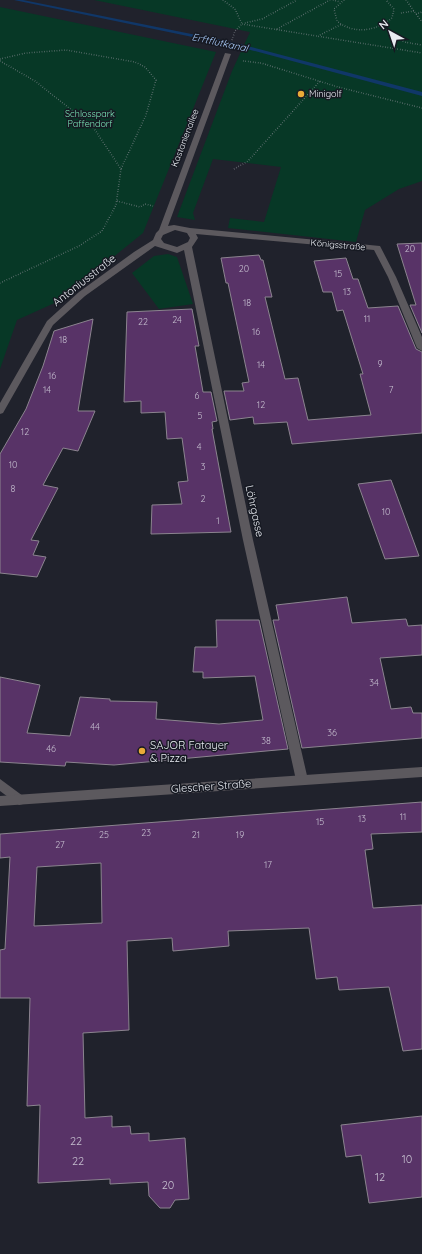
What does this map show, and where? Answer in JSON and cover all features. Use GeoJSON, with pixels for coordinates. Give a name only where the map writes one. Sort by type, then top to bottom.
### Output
{"type":"FeatureCollection","features":[{"type":"Feature","properties":{"kind":"street","name":"Kastanienallee"},"geometry":{"type":"LineString","coordinates":[[163,230],[169,210],[226,57]]}},
{"type":"Feature","properties":{"kind":"street"},"geometry":{"type":"LineString","coordinates":[[174,227],[190,231],[194,238],[188,246],[170,249],[160,245],[158,242],[158,236],[163,230],[174,227]]}},
{"type":"Feature","properties":{"kind":"street","name":"Königsstraße"},"geometry":{"type":"LineString","coordinates":[[190,231],[377,248],[392,277],[422,348]]}},
{"type":"Feature","properties":{"kind":"street","name":"Antoniusstraße"},"geometry":{"type":"LineString","coordinates":[[0,411],[50,323],[62,311],[104,278],[149,246],[158,242]]}},
{"type":"Feature","properties":{"kind":"street","name":"Löhrgasse"},"geometry":{"type":"LineString","coordinates":[[188,246],[248,540],[302,780]]}},
{"type":"Feature","properties":{"kind":"street","name":"Glescher Straße"},"geometry":{"type":"LineString","coordinates":[[0,801],[422,772]]}},
{"type":"Feature","properties":{"kind":"street"},"geometry":{"type":"LineString","coordinates":[[0,784],[19,800]]}},
{"type":"Feature","properties":{"kind":"path"},"geometry":{"type":"LineString","coordinates":[[223,0],[235,9],[242,24]]}},
{"type":"Feature","properties":{"kind":"path"},"geometry":{"type":"LineString","coordinates":[[235,31],[242,24],[262,19],[297,0]]}},
{"type":"Feature","properties":{"kind":"path"},"geometry":{"type":"LineString","coordinates":[[276,29],[330,0]]}},
{"type":"Feature","properties":{"kind":"path"},"geometry":{"type":"LineString","coordinates":[[333,0],[340,2]]}},
{"type":"Feature","properties":{"kind":"path"},"geometry":{"type":"LineString","coordinates":[[344,0],[334,9],[333,14],[342,24],[363,30],[390,27]]}},
{"type":"Feature","properties":{"kind":"path"},"geometry":{"type":"LineString","coordinates":[[386,0],[396,6]]}},
{"type":"Feature","properties":{"kind":"path"},"geometry":{"type":"LineString","coordinates":[[406,0],[422,22]]}},
{"type":"Feature","properties":{"kind":"path"},"geometry":{"type":"LineString","coordinates":[[400,8],[402,14],[414,11]]}},
{"type":"Feature","properties":{"kind":"path"},"geometry":{"type":"LineString","coordinates":[[416,14],[422,12]]}},
{"type":"Feature","properties":{"kind":"path"},"geometry":{"type":"LineString","coordinates":[[242,24],[320,35],[422,53]]}},
{"type":"Feature","properties":{"kind":"path"},"geometry":{"type":"LineString","coordinates":[[320,35],[342,24]]}},
{"type":"Feature","properties":{"kind":"path"},"geometry":{"type":"LineString","coordinates":[[386,28],[404,42],[422,45]]}},
{"type":"Feature","properties":{"kind":"path"},"geometry":{"type":"LineString","coordinates":[[0,60],[26,53],[66,50],[121,58],[145,67],[156,80],[152,100],[145,120],[121,169],[117,201],[111,217],[102,231],[78,246],[0,283]]}},
{"type":"Feature","properties":{"kind":"path"},"geometry":{"type":"LineString","coordinates":[[226,57],[261,63],[422,108]]}},
{"type":"Feature","properties":{"kind":"path"},"geometry":{"type":"LineString","coordinates":[[0,60],[35,81],[93,127],[121,169]]}},
{"type":"Feature","properties":{"kind":"path"},"geometry":{"type":"LineString","coordinates":[[234,169],[248,161],[321,81]]}},
{"type":"Feature","properties":{"kind":"path"},"geometry":{"type":"LineString","coordinates":[[117,201],[140,207],[145,204],[169,210]]}},
{"type":"Feature","properties":{"kind":"green space"},"geometry":{"type":"Polygon","coordinates":[[[94,0],[422,0],[422,181],[399,189],[365,210],[356,242],[228,228],[230,218],[264,222],[281,167],[213,159],[193,213],[195,220],[177,217],[232,71],[250,32],[94,0]]]}},
{"type":"Feature","properties":{"kind":"green space","name":"Schlosspark Paffendorf"},"geometry":{"type":"Polygon","coordinates":[[[0,7],[216,52],[143,233],[59,301],[17,320],[0,369],[0,7]]]}},
{"type":"Feature","properties":{"kind":"green space"},"geometry":{"type":"Polygon","coordinates":[[[168,254],[177,257],[193,304],[159,309],[132,273],[154,256],[168,254]]]}},
{"type":"Feature","properties":{"kind":"building"},"geometry":{"type":"Polygon","coordinates":[[[422,243],[422,333],[410,305],[416,305],[397,244],[422,243]]]}},
{"type":"Feature","properties":{"kind":"building"},"geometry":{"type":"Polygon","coordinates":[[[259,255],[261,260],[263,260],[272,297],[265,297],[285,379],[298,378],[308,420],[371,415],[360,374],[363,374],[343,310],[337,311],[332,292],[323,292],[314,261],[346,258],[353,279],[358,279],[368,308],[398,306],[416,349],[422,352],[422,433],[292,444],[287,422],[254,424],[253,417],[230,420],[224,391],[244,391],[242,383],[249,382],[228,283],[226,283],[221,258],[259,255]]]}},
{"type":"Feature","properties":{"kind":"building"},"geometry":{"type":"Polygon","coordinates":[[[192,309],[199,346],[195,346],[203,392],[211,392],[217,421],[212,422],[212,429],[231,532],[151,534],[152,505],[182,504],[178,482],[188,481],[182,438],[167,439],[165,412],[141,413],[141,401],[124,402],[127,312],[192,309]]]}},
{"type":"Feature","properties":{"kind":"building"},"geometry":{"type":"Polygon","coordinates":[[[93,319],[78,411],[95,411],[78,451],[63,448],[43,485],[58,488],[31,540],[39,541],[33,555],[46,557],[37,577],[0,573],[0,454],[26,409],[43,366],[54,331],[93,319]]]}},
{"type":"Feature","properties":{"kind":"building"},"geometry":{"type":"Polygon","coordinates":[[[391,480],[419,556],[385,559],[358,484],[391,480]]]}},
{"type":"Feature","properties":{"kind":"building"},"geometry":{"type":"Polygon","coordinates":[[[347,597],[352,623],[406,619],[408,626],[422,625],[422,655],[380,658],[391,709],[411,707],[413,713],[422,713],[422,738],[302,748],[273,620],[279,620],[276,605],[347,597]]]}},
{"type":"Feature","properties":{"kind":"building"},"geometry":{"type":"Polygon","coordinates":[[[216,620],[259,620],[288,749],[114,765],[66,762],[65,766],[0,762],[0,677],[40,685],[27,733],[70,736],[80,697],[110,699],[110,701],[157,702],[156,719],[219,724],[263,720],[255,676],[203,678],[203,672],[193,672],[195,647],[217,647],[216,620]]]}},
{"type":"Feature","properties":{"kind":"building"},"geometry":{"type":"Polygon","coordinates":[[[422,802],[422,832],[371,834],[373,849],[365,850],[373,908],[422,905],[422,1049],[403,1051],[389,987],[339,990],[337,977],[316,979],[309,928],[228,931],[229,946],[173,951],[172,938],[127,941],[129,1030],[83,1033],[85,1118],[112,1116],[112,1127],[130,1126],[131,1134],[149,1133],[149,1141],[185,1138],[189,1199],[175,1200],[170,1208],[160,1208],[149,1196],[148,1182],[110,1184],[110,1179],[38,1183],[40,1105],[27,1106],[30,998],[0,998],[0,950],[5,949],[10,857],[0,858],[0,834],[422,802]],[[101,863],[37,867],[34,926],[102,923],[101,863]]]}},
{"type":"Feature","properties":{"kind":"building"},"geometry":{"type":"Polygon","coordinates":[[[422,1116],[422,1197],[369,1203],[361,1155],[346,1157],[341,1125],[422,1116]]]}},
{"type":"Feature","properties":{"kind":"waterway","name":"Erftflutkanal"},"geometry":{"type":"LineString","coordinates":[[16,0],[236,45],[422,94]]}},
{"type":"Feature","properties":{"kind":"place","name":"Minigolf"},"geometry":{"type":"Point","coordinates":[301,94]}},
{"type":"Feature","properties":{"kind":"place","name":"SAJOR Fatayer & Pizza"},"geometry":{"type":"Point","coordinates":[142,751]}}]}
